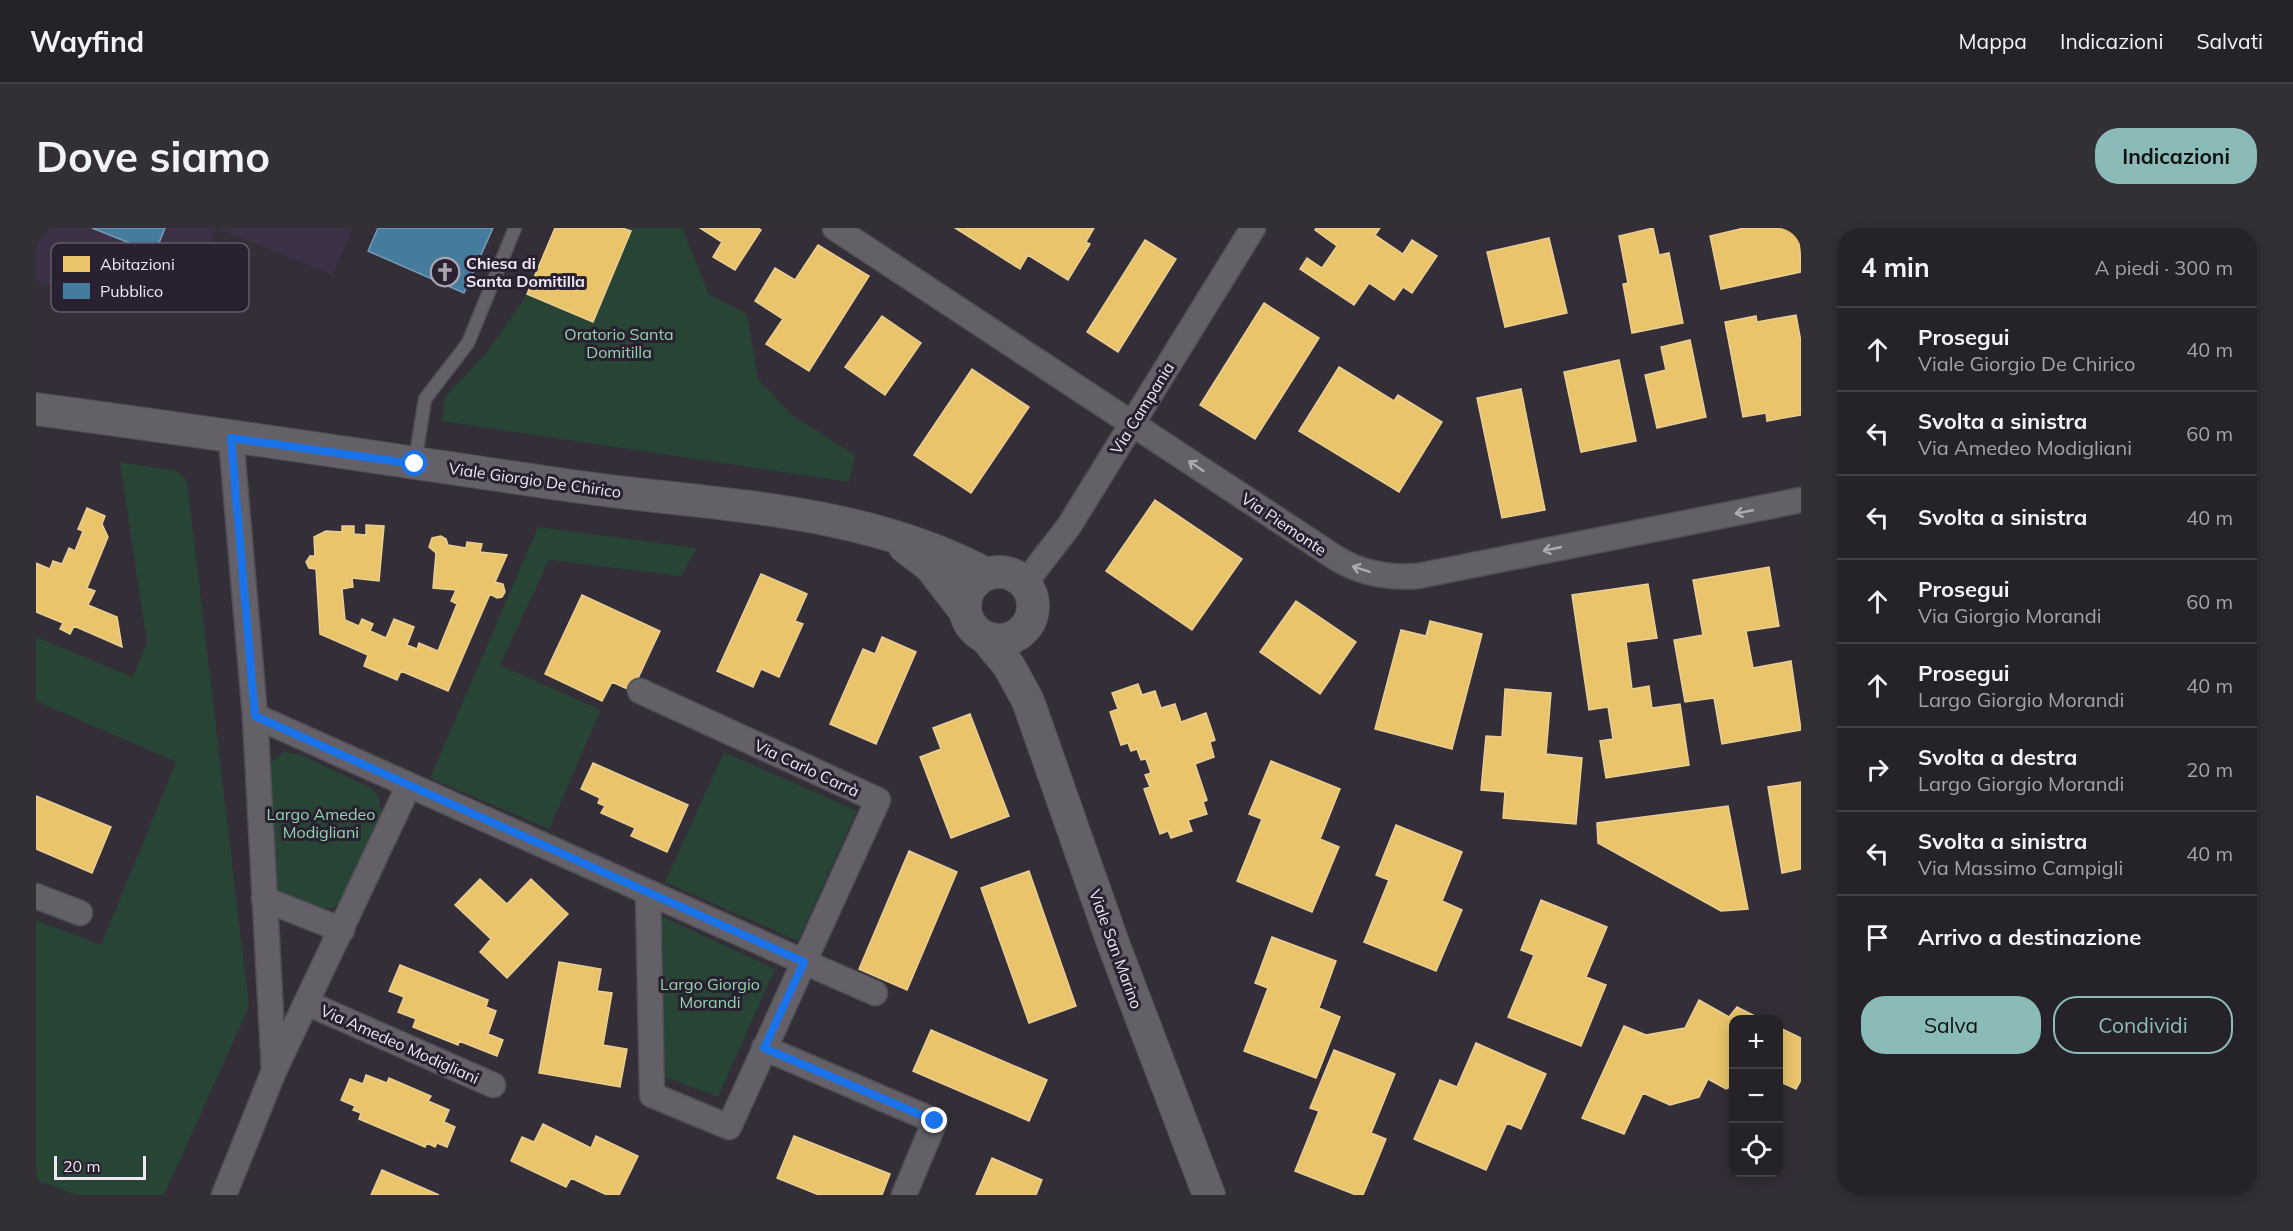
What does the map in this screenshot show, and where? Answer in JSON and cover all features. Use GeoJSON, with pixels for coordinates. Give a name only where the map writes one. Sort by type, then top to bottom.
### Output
{"type":"FeatureCollection","features":[{"type":"Feature","properties":{"kind":"street","name":"Via Piemonte"},"geometry":{"type":"LineString","coordinates":[[835,228],[1336,558],[1362,570],[1385,575],[1418,576],[1801,500]]}},
{"type":"Feature","properties":{"kind":"street","name":"Via Campania"},"geometry":{"type":"LineString","coordinates":[[1025,583],[1061,539],[1253,228]]}},
{"type":"Feature","properties":{"kind":"street","name":"Viale Giorgio De Chirico"},"geometry":{"type":"LineString","coordinates":[[36,409],[415,464],[614,491],[787,511],[890,535],[938,552],[986,574]]}},
{"type":"Feature","properties":{"kind":"street"},"geometry":{"type":"LineString","coordinates":[[231,438],[255,716],[274,1071]]}},
{"type":"Feature","properties":{"kind":"street","name":"Viale Giorgio De Chirico"},"geometry":{"type":"LineString","coordinates":[[890,535],[930,566],[965,610]]}},
{"type":"Feature","properties":{"kind":"street"},"geometry":{"type":"LineString","coordinates":[[1007,573],[1025,583],[1033,604],[1027,626],[1008,639],[985,637],[969,622],[965,610],[969,589],[986,574],[1007,573]]}},
{"type":"Feature","properties":{"kind":"street","name":"Viale San Marino"},"geometry":{"type":"LineString","coordinates":[[1027,626],[1023,663],[1028,701]]}},
{"type":"Feature","properties":{"kind":"street","name":"Viale San Marino"},"geometry":{"type":"LineString","coordinates":[[985,637],[1009,666],[1028,701],[1113,942],[1209,1195]]}},
{"type":"Feature","properties":{"kind":"street","name":"Via Carlo Carrà"},"geometry":{"type":"LineString","coordinates":[[640,691],[878,800],[804,962]]}},
{"type":"Feature","properties":{"kind":"street"},"geometry":{"type":"LineString","coordinates":[[255,716],[875,993]]}},
{"type":"Feature","properties":{"kind":"street"},"geometry":{"type":"LineString","coordinates":[[224,1195],[274,1071],[409,785]]}},
{"type":"Feature","properties":{"kind":"street"},"geometry":{"type":"LineString","coordinates":[[648,892],[652,1095],[729,1128],[804,962]]}},
{"type":"Feature","properties":{"kind":"street"},"geometry":{"type":"LineString","coordinates":[[36,896],[80,913]]}},
{"type":"Feature","properties":{"kind":"street"},"geometry":{"type":"LineString","coordinates":[[264,899],[342,930]]}},
{"type":"Feature","properties":{"kind":"street","name":"Via Amedeo Modigliani"},"geometry":{"type":"LineString","coordinates":[[307,1003],[493,1085]]}},
{"type":"Feature","properties":{"kind":"street"},"geometry":{"type":"LineString","coordinates":[[764,1048],[935,1121],[904,1195]]}},
{"type":"Feature","properties":{"kind":"lane"},"geometry":{"type":"LineString","coordinates":[[415,464],[425,399],[468,344],[515,228]]}},
{"type":"Feature","properties":{"kind":"shaded area"},"geometry":{"type":"Polygon","coordinates":[[[36,228],[216,228],[209,243],[51,243],[51,286],[36,280],[36,228]]]}},
{"type":"Feature","properties":{"kind":"shaded area"},"geometry":{"type":"Polygon","coordinates":[[[216,228],[352,228],[333,275],[216,228]]]}},
{"type":"Feature","properties":{"kind":"green space","name":"Oratorio Santa Domitilla"},"geometry":{"type":"Polygon","coordinates":[[[555,228],[682,228],[709,295],[747,314],[758,379],[792,415],[855,455],[849,482],[442,421],[445,397],[489,350],[527,294],[555,228]]]}},
{"type":"Feature","properties":{"kind":"green space"},"geometry":{"type":"Polygon","coordinates":[[[120,462],[177,471],[187,481],[249,1007],[164,1195],[76,1195],[36,1180],[36,920],[101,945],[176,762],[36,701],[36,637],[133,677],[147,643],[120,462]]]}},
{"type":"Feature","properties":{"kind":"green space"},"geometry":{"type":"Polygon","coordinates":[[[538,527],[697,548],[681,576],[549,560],[500,665],[601,710],[549,829],[430,778],[538,527]]]}},
{"type":"Feature","properties":{"kind":"green space","name":"Largo Amedeo Modigliani"},"geometry":{"type":"Polygon","coordinates":[[[284,752],[299,754],[371,788],[379,797],[382,815],[344,899],[333,908],[324,909],[285,897],[277,890],[270,874],[266,766],[284,752]]]}},
{"type":"Feature","properties":{"kind":"green space"},"geometry":{"type":"Polygon","coordinates":[[[724,752],[857,811],[798,941],[665,882],[724,752]]]}},
{"type":"Feature","properties":{"kind":"green space","name":"Largo Giorgio Morandi"},"geometry":{"type":"Polygon","coordinates":[[[659,915],[775,969],[718,1097],[663,1076],[659,915]]]}},
{"type":"Feature","properties":{"kind":"building: Abitazioni"},"geometry":{"type":"Polygon","coordinates":[[[555,228],[622,228],[631,231],[593,322],[527,294],[555,228]]]}},
{"type":"Feature","properties":{"kind":"building: Abitazioni"},"geometry":{"type":"Polygon","coordinates":[[[700,228],[758,228],[761,230],[735,270],[713,257],[722,242],[700,228]]]}},
{"type":"Feature","properties":{"kind":"building: Abitazioni"},"geometry":{"type":"Polygon","coordinates":[[[955,228],[1094,228],[1086,242],[1090,244],[1068,280],[1028,255],[1020,269],[955,228]]]}},
{"type":"Feature","properties":{"kind":"building: Abitazioni"},"geometry":{"type":"Polygon","coordinates":[[[1316,228],[1380,228],[1375,235],[1403,254],[1412,240],[1437,256],[1412,293],[1403,287],[1394,300],[1369,283],[1354,305],[1300,269],[1307,258],[1322,268],[1337,246],[1315,230],[1316,228]]]}},
{"type":"Feature","properties":{"kind":"building: Abitazioni"},"geometry":{"type":"Polygon","coordinates":[[[1653,228],[1659,255],[1669,253],[1683,323],[1632,333],[1623,284],[1628,283],[1619,236],[1653,228]]]}},
{"type":"Feature","properties":{"kind":"building: Abitazioni"},"geometry":{"type":"Polygon","coordinates":[[[1744,228],[1799,228],[1801,272],[1721,289],[1710,236],[1744,228]]]}},
{"type":"Feature","properties":{"kind":"building: Abitazioni"},"geometry":{"type":"Polygon","coordinates":[[[1549,238],[1567,313],[1505,327],[1487,252],[1549,238]]]}},
{"type":"Feature","properties":{"kind":"building: Abitazioni"},"geometry":{"type":"Polygon","coordinates":[[[1145,240],[1176,259],[1118,352],[1087,332],[1145,240]]]}},
{"type":"Feature","properties":{"kind":"building: Abitazioni"},"geometry":{"type":"Polygon","coordinates":[[[818,245],[869,276],[809,371],[766,344],[783,319],[755,301],[775,268],[795,280],[818,245]]]}},
{"type":"Feature","properties":{"kind":"building: Abitazioni"},"geometry":{"type":"Polygon","coordinates":[[[1264,303],[1319,338],[1255,439],[1200,405],[1264,303]]]}},
{"type":"Feature","properties":{"kind":"building: Abitazioni"},"geometry":{"type":"Polygon","coordinates":[[[1796,315],[1801,342],[1801,415],[1767,421],[1766,413],[1743,417],[1725,322],[1756,316],[1757,322],[1796,315]]]}},
{"type":"Feature","properties":{"kind":"building: Abitazioni"},"geometry":{"type":"Polygon","coordinates":[[[882,316],[921,343],[885,395],[845,367],[882,316]]]}},
{"type":"Feature","properties":{"kind":"building: Abitazioni"},"geometry":{"type":"Polygon","coordinates":[[[1690,340],[1706,417],[1657,428],[1645,375],[1666,370],[1661,347],[1690,340]]]}},
{"type":"Feature","properties":{"kind":"building: Abitazioni"},"geometry":{"type":"Polygon","coordinates":[[[1619,360],[1636,441],[1581,452],[1564,372],[1619,360]]]}},
{"type":"Feature","properties":{"kind":"building: Abitazioni"},"geometry":{"type":"Polygon","coordinates":[[[1339,367],[1394,401],[1398,395],[1442,422],[1399,492],[1299,431],[1339,367]]]}},
{"type":"Feature","properties":{"kind":"building: Abitazioni"},"geometry":{"type":"Polygon","coordinates":[[[972,369],[1029,407],[971,493],[914,455],[972,369]]]}},
{"type":"Feature","properties":{"kind":"building: Abitazioni"},"geometry":{"type":"Polygon","coordinates":[[[1521,389],[1545,510],[1502,518],[1477,398],[1521,389]]]}},
{"type":"Feature","properties":{"kind":"building: Abitazioni"},"geometry":{"type":"Polygon","coordinates":[[[1155,500],[1242,559],[1192,630],[1106,571],[1155,500]]]}},
{"type":"Feature","properties":{"kind":"building: Abitazioni"},"geometry":{"type":"Polygon","coordinates":[[[87,508],[105,516],[102,524],[108,537],[87,588],[95,591],[88,605],[117,617],[122,647],[74,626],[70,634],[60,629],[63,623],[36,612],[36,563],[50,569],[53,561],[62,564],[69,548],[75,551],[83,531],[78,529],[87,508]]]}},
{"type":"Feature","properties":{"kind":"building: Abitazioni"},"geometry":{"type":"Polygon","coordinates":[[[366,525],[384,526],[379,581],[352,578],[353,587],[342,589],[345,620],[359,626],[362,619],[373,624],[370,631],[386,638],[394,619],[414,627],[407,645],[417,649],[419,643],[438,651],[457,604],[451,601],[456,590],[433,588],[436,553],[429,547],[432,538],[441,536],[446,539],[448,545],[466,548],[467,542],[482,544],[480,552],[507,555],[495,582],[503,584],[505,592],[502,597],[497,598],[490,594],[448,691],[401,671],[397,680],[364,666],[368,655],[320,634],[316,569],[309,568],[306,562],[310,556],[315,556],[314,537],[326,531],[342,532],[342,526],[354,526],[354,534],[366,535],[366,525]]]}},
{"type":"Feature","properties":{"kind":"building: Abitazioni"},"geometry":{"type":"Polygon","coordinates":[[[1769,567],[1779,626],[1746,631],[1753,668],[1791,661],[1801,730],[1722,744],[1714,698],[1685,702],[1674,640],[1703,635],[1693,580],[1769,567]]]}},
{"type":"Feature","properties":{"kind":"building: Abitazioni"},"geometry":{"type":"Polygon","coordinates":[[[761,574],[807,594],[795,621],[803,624],[779,677],[761,669],[753,687],[717,671],[761,574]]]}},
{"type":"Feature","properties":{"kind":"building: Abitazioni"},"geometry":{"type":"Polygon","coordinates":[[[1648,584],[1657,638],[1626,642],[1632,689],[1649,686],[1652,708],[1680,704],[1689,765],[1606,778],[1600,741],[1613,739],[1608,707],[1589,710],[1572,595],[1648,584]]]}},
{"type":"Feature","properties":{"kind":"building: Abitazioni"},"geometry":{"type":"Polygon","coordinates":[[[582,595],[660,631],[632,691],[612,682],[602,701],[545,674],[582,595]]]}},
{"type":"Feature","properties":{"kind":"building: Abitazioni"},"geometry":{"type":"Polygon","coordinates":[[[1296,601],[1356,642],[1320,694],[1260,652],[1296,601]]]}},
{"type":"Feature","properties":{"kind":"building: Abitazioni"},"geometry":{"type":"Polygon","coordinates":[[[1430,621],[1482,634],[1452,749],[1375,729],[1401,630],[1426,636],[1430,621]]]}},
{"type":"Feature","properties":{"kind":"building: Abitazioni"},"geometry":{"type":"Polygon","coordinates":[[[882,637],[916,652],[876,744],[830,724],[863,649],[875,654],[882,637]]]}},
{"type":"Feature","properties":{"kind":"building: Abitazioni"},"geometry":{"type":"Polygon","coordinates":[[[1138,684],[1142,695],[1155,691],[1161,708],[1175,704],[1181,722],[1206,713],[1215,740],[1210,742],[1214,757],[1195,764],[1207,800],[1203,802],[1207,814],[1188,820],[1192,831],[1171,838],[1168,831],[1160,834],[1144,789],[1150,787],[1145,775],[1151,773],[1146,759],[1141,760],[1137,749],[1131,751],[1128,743],[1121,745],[1110,712],[1118,709],[1112,693],[1138,684]]]}},
{"type":"Feature","properties":{"kind":"building: Abitazioni"},"geometry":{"type":"Polygon","coordinates":[[[1505,689],[1551,693],[1546,754],[1582,758],[1576,824],[1503,818],[1505,792],[1481,790],[1486,736],[1502,737],[1505,689]]]}},
{"type":"Feature","properties":{"kind":"building: Abitazioni"},"geometry":{"type":"Polygon","coordinates":[[[970,714],[1009,816],[951,838],[920,757],[941,749],[933,728],[970,714]]]}},
{"type":"Feature","properties":{"kind":"building: Abitazioni"},"geometry":{"type":"Polygon","coordinates":[[[1271,761],[1340,789],[1320,839],[1339,847],[1312,912],[1237,881],[1262,819],[1249,814],[1271,761]]]}},
{"type":"Feature","properties":{"kind":"building: Abitazioni"},"geometry":{"type":"Polygon","coordinates":[[[593,763],[688,805],[667,852],[631,836],[635,828],[601,813],[605,806],[598,803],[600,798],[581,789],[593,763]]]}},
{"type":"Feature","properties":{"kind":"building: Abitazioni"},"geometry":{"type":"Polygon","coordinates":[[[1801,782],[1801,869],[1782,873],[1768,787],[1801,782]]]}},
{"type":"Feature","properties":{"kind":"building: Abitazioni"},"geometry":{"type":"Polygon","coordinates":[[[36,796],[111,827],[92,873],[36,849],[36,796]]]}},
{"type":"Feature","properties":{"kind":"building: Abitazioni"},"geometry":{"type":"Polygon","coordinates":[[[1728,806],[1748,909],[1721,911],[1598,843],[1597,823],[1728,806]]]}},
{"type":"Feature","properties":{"kind":"building: Abitazioni"},"geometry":{"type":"Polygon","coordinates":[[[1396,825],[1462,852],[1442,901],[1462,910],[1436,971],[1364,942],[1389,880],[1376,875],[1396,825]]]}},
{"type":"Feature","properties":{"kind":"building: Abitazioni"},"geometry":{"type":"Polygon","coordinates":[[[909,851],[957,872],[907,990],[859,969],[909,851]]]}},
{"type":"Feature","properties":{"kind":"building: Abitazioni"},"geometry":{"type":"Polygon","coordinates":[[[1029,871],[1076,1006],[1029,1023],[981,888],[1029,871]]]}},
{"type":"Feature","properties":{"kind":"building: Abitazioni"},"geometry":{"type":"Polygon","coordinates":[[[480,879],[507,904],[531,879],[568,914],[507,978],[480,952],[491,939],[455,905],[480,879]]]}},
{"type":"Feature","properties":{"kind":"building: Abitazioni"},"geometry":{"type":"Polygon","coordinates":[[[1541,900],[1607,927],[1586,977],[1606,985],[1581,1046],[1508,1017],[1534,955],[1521,950],[1541,900]]]}},
{"type":"Feature","properties":{"kind":"building: Abitazioni"},"geometry":{"type":"Polygon","coordinates":[[[1272,937],[1336,961],[1319,1008],[1340,1017],[1316,1078],[1244,1051],[1268,988],[1255,983],[1272,937]]]}},
{"type":"Feature","properties":{"kind":"building: Abitazioni"},"geometry":{"type":"Polygon","coordinates":[[[559,962],[601,969],[597,991],[612,993],[603,1045],[627,1049],[620,1087],[539,1073],[559,962]]]}},
{"type":"Feature","properties":{"kind":"building: Abitazioni"},"geometry":{"type":"Polygon","coordinates":[[[400,965],[488,1000],[486,1007],[496,1011],[488,1034],[503,1040],[497,1056],[459,1041],[458,1045],[413,1027],[416,1019],[398,1012],[404,997],[389,991],[400,965]]]}},
{"type":"Feature","properties":{"kind":"building: Abitazioni"},"geometry":{"type":"Polygon","coordinates":[[[1699,1000],[1729,1017],[1729,1088],[1726,1089],[1708,1079],[1699,1097],[1670,1105],[1643,1093],[1624,1134],[1582,1118],[1624,1026],[1646,1035],[1685,1028],[1699,1000]]]}},
{"type":"Feature","properties":{"kind":"building: Abitazioni"},"geometry":{"type":"Polygon","coordinates":[[[1737,1007],[1753,1015],[1731,1015],[1737,1007]]]}},
{"type":"Feature","properties":{"kind":"building: Abitazioni"},"geometry":{"type":"Polygon","coordinates":[[[1783,1029],[1801,1038],[1801,1080],[1796,1089],[1783,1083],[1783,1029]]]}},
{"type":"Feature","properties":{"kind":"building: Abitazioni"},"geometry":{"type":"Polygon","coordinates":[[[931,1030],[1047,1080],[1029,1121],[913,1071],[931,1030]]]}},
{"type":"Feature","properties":{"kind":"building: Abitazioni"},"geometry":{"type":"Polygon","coordinates":[[[1476,1043],[1546,1074],[1521,1129],[1507,1123],[1486,1170],[1414,1139],[1440,1080],[1457,1087],[1476,1043]]]}},
{"type":"Feature","properties":{"kind":"building: Abitazioni"},"geometry":{"type":"Polygon","coordinates":[[[1334,1050],[1395,1074],[1371,1133],[1386,1139],[1363,1195],[1356,1195],[1295,1171],[1319,1111],[1310,1108],[1334,1050]]]}},
{"type":"Feature","properties":{"kind":"building: Abitazioni"},"geometry":{"type":"Polygon","coordinates":[[[366,1075],[387,1083],[389,1078],[431,1096],[428,1101],[449,1110],[444,1122],[455,1127],[447,1147],[437,1143],[435,1147],[427,1143],[425,1147],[359,1119],[361,1113],[353,1110],[355,1106],[341,1100],[350,1079],[363,1084],[366,1075]]]}},
{"type":"Feature","properties":{"kind":"building: Abitazioni"},"geometry":{"type":"Polygon","coordinates":[[[543,1124],[591,1148],[596,1136],[638,1156],[619,1195],[607,1195],[571,1178],[566,1187],[511,1161],[522,1137],[534,1142],[543,1124]]]}},
{"type":"Feature","properties":{"kind":"building: Abitazioni"},"geometry":{"type":"Polygon","coordinates":[[[794,1136],[890,1174],[882,1195],[819,1195],[777,1178],[794,1136]]]}},
{"type":"Feature","properties":{"kind":"building: Abitazioni"},"geometry":{"type":"Polygon","coordinates":[[[992,1158],[1042,1180],[1036,1195],[976,1195],[992,1158]]]}},
{"type":"Feature","properties":{"kind":"building: Abitazioni"},"geometry":{"type":"Polygon","coordinates":[[[382,1170],[439,1195],[371,1195],[382,1170]]]}},
{"type":"Feature","properties":{"kind":"building: Pubblico"},"geometry":{"type":"Polygon","coordinates":[[[92,228],[165,228],[159,243],[130,243],[92,228]]]}},
{"type":"Feature","properties":{"kind":"building: Pubblico","name":"Chiesa di Santa Domitilla"},"geometry":{"type":"Polygon","coordinates":[[[378,228],[493,228],[464,293],[368,251],[378,228]]]}},
{"type":"Feature","properties":{"kind":"place","name":"Chiesa di Santa Domitilla"},"geometry":{"type":"Point","coordinates":[445,272]}},
{"type":"Feature","properties":{"kind":"route"},"geometry":{"type":"LineString","coordinates":[[415,464],[231,438],[255,716],[804,962],[764,1048],[935,1121]]}}]}
